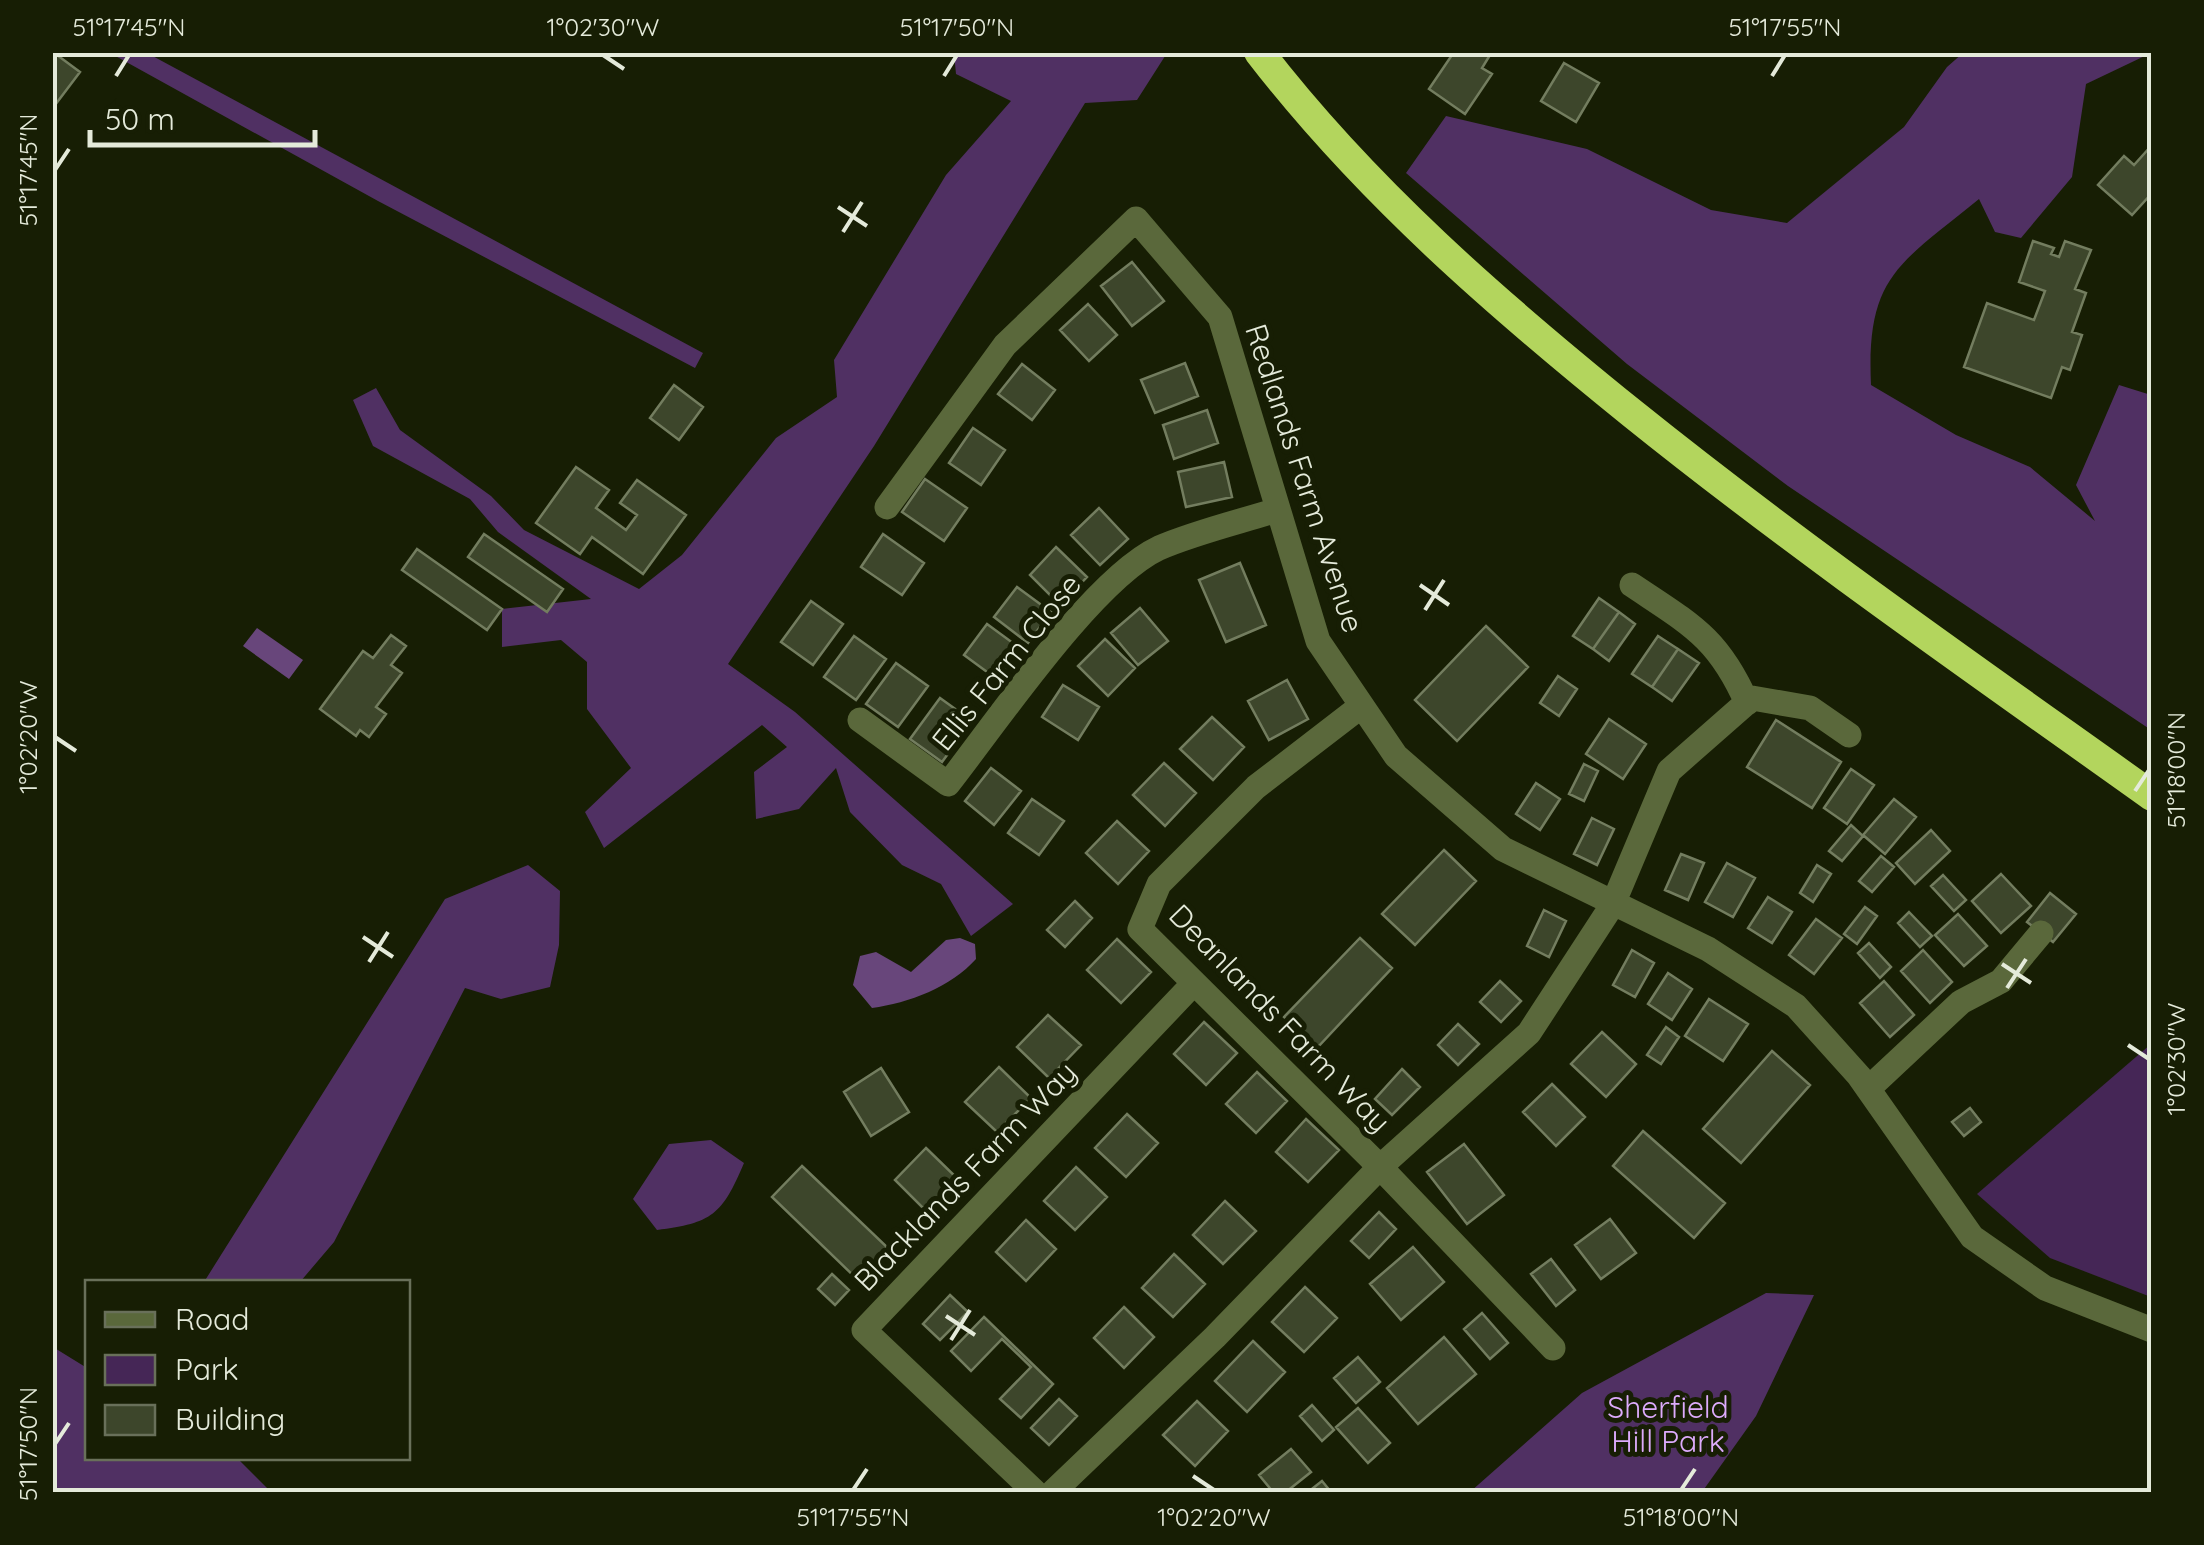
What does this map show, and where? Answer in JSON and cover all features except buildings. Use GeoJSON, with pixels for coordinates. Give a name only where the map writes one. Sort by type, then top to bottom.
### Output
{"type":"FeatureCollection","features":[{"type":"Feature","properties":{"kind":"highway"},"geometry":{"type":"LineString","coordinates":[[1258,52],[1382,194],[1555,352],[1860,589],[2152,796]]}},
{"type":"Feature","properties":{"kind":"street","name":"Redlands Farm Avenue"},"geometry":{"type":"LineString","coordinates":[[887,507],[1005,344],[1136,219],[1220,317],[1318,641],[1396,756],[1504,848],[1708,949],[1796,1006],[1868,1089],[1972,1236],[2045,1288],[2152,1330]]}},
{"type":"Feature","properties":{"kind":"street","name":"Ellis Farm Close"},"geometry":{"type":"LineString","coordinates":[[860,720],[948,784],[1072,626],[1112,585],[1156,549],[1277,510]]}},
{"type":"Feature","properties":{"kind":"street"},"geometry":{"type":"LineString","coordinates":[[1632,585],[1702,632],[1729,662],[1747,703]]}},
{"type":"Feature","properties":{"kind":"street"},"geometry":{"type":"LineString","coordinates":[[1053,1492],[1215,1336],[1380,1166],[1529,1033],[1613,904],[1670,771],[1752,698],[1810,708],[1849,734]]}},
{"type":"Feature","properties":{"kind":"street","name":"Deanlands Farm Way"},"geometry":{"type":"LineString","coordinates":[[1360,707],[1256,787],[1160,884],[1140,929],[1380,1166]]}},
{"type":"Feature","properties":{"kind":"street"},"geometry":{"type":"LineString","coordinates":[[1868,1089],[1961,1002],[2001,981],[2041,932]]}},
{"type":"Feature","properties":{"kind":"street","name":"Blacklands Farm Way"},"geometry":{"type":"LineString","coordinates":[[1035,1492],[864,1330],[1194,983]]}},
{"type":"Feature","properties":{"kind":"street"},"geometry":{"type":"LineString","coordinates":[[1380,1166],[1552,1348]]}},
{"type":"Feature","properties":{"kind":"green space"},"geometry":{"type":"Polygon","coordinates":[[[110,53],[147,53],[703,353],[695,368],[378,201],[110,53]]]}},
{"type":"Feature","properties":{"kind":"green space"},"geometry":{"type":"Polygon","coordinates":[[[954,53],[1167,53],[1137,100],[1085,103],[874,446],[728,664],[795,712],[1013,904],[971,936],[941,884],[902,865],[850,812],[836,768],[799,809],[756,819],[754,772],[787,747],[762,725],[604,848],[585,812],[631,768],[587,709],[587,662],[561,640],[502,647],[502,609],[591,599],[498,532],[470,499],[373,446],[353,400],[376,388],[400,430],[491,496],[524,530],[639,589],[682,555],[776,438],[837,397],[834,360],[946,175],[1011,101],[956,74],[954,53]]]}},
{"type":"Feature","properties":{"kind":"green space"},"geometry":{"type":"Polygon","coordinates":[[[1963,53],[2151,53],[2086,84],[2072,177],[2021,238],[1995,232],[1979,199],[1928,240],[1893,275],[1875,319],[1871,385],[1956,435],[2030,467],[2095,521],[2076,485],[2119,385],[2151,395],[2151,730],[1788,486],[1627,364],[1406,173],[1446,116],[1587,149],[1711,210],[1787,223],[1904,127],[1947,67],[1963,53]]]}},
{"type":"Feature","properties":{"kind":"green space"},"geometry":{"type":"Polygon","coordinates":[[[528,865],[560,891],[559,945],[550,987],[501,999],[465,988],[334,1242],[302,1280],[205,1280],[445,899],[528,865]]]}},
{"type":"Feature","properties":{"kind":"green space"},"geometry":{"type":"Polygon","coordinates":[[[2151,1044],[2151,1297],[2050,1258],[1977,1194],[2151,1044]]]}},
{"type":"Feature","properties":{"kind":"green space"},"geometry":{"type":"Polygon","coordinates":[[[711,1140],[744,1163],[729,1194],[703,1219],[657,1230],[633,1199],[669,1144],[711,1140]]]}},
{"type":"Feature","properties":{"kind":"green space","name":"Sherfield Hill Park"},"geometry":{"type":"Polygon","coordinates":[[[1766,1293],[1814,1295],[1756,1416],[1702,1492],[1470,1492],[1582,1393],[1766,1293]]]}},
{"type":"Feature","properties":{"kind":"green space"},"geometry":{"type":"Polygon","coordinates":[[[53,1347],[85,1367],[85,1460],[239,1460],[271,1492],[53,1492],[53,1347]]]}},
{"type":"Feature","properties":{"kind":"shaded area"},"geometry":{"type":"Polygon","coordinates":[[[257,628],[303,660],[289,679],[243,646],[257,628]]]}},
{"type":"Feature","properties":{"kind":"shaded area"},"geometry":{"type":"Polygon","coordinates":[[[960,938],[975,944],[976,959],[929,992],[872,1008],[853,985],[860,956],[876,952],[911,972],[946,940],[960,938]]]}}]}
